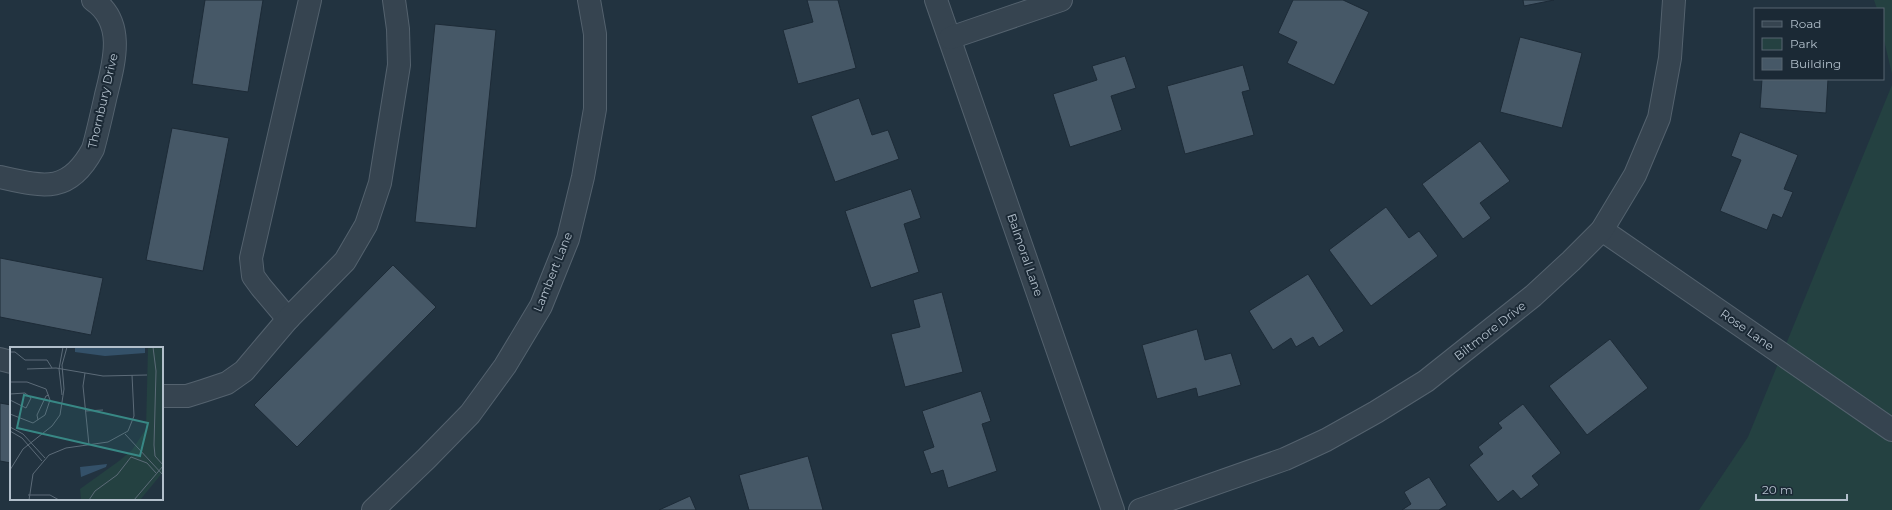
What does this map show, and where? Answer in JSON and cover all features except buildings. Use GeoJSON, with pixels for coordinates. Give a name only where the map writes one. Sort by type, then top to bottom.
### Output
{"type":"FeatureCollection","features":[{"type":"Feature","properties":{"kind":"street","name":"Thornbury Drive"},"geometry":{"type":"LineString","coordinates":[[0,177],[32,184],[47,185],[63,181],[77,173],[87,161],[93,149],[115,57],[114,38],[110,18],[101,6],[93,0]]}},
{"type":"Feature","properties":{"kind":"street"},"geometry":{"type":"LineString","coordinates":[[288,319],[261,288],[253,276],[251,258],[310,0]]}},
{"type":"Feature","properties":{"kind":"street"},"geometry":{"type":"LineString","coordinates":[[163,396],[187,396],[226,384],[244,371],[288,319],[345,261],[366,225],[380,183],[399,65],[398,29],[394,0]]}},
{"type":"Feature","properties":{"kind":"street","name":"Lambert Lane"},"geometry":{"type":"LineString","coordinates":[[372,510],[426,459],[470,414],[505,366],[541,306],[568,239],[583,177],[595,109],[594,34],[590,0]]}},
{"type":"Feature","properties":{"kind":"street","name":"Balmoral Lane"},"geometry":{"type":"LineString","coordinates":[[936,0],[1113,510]]}},
{"type":"Feature","properties":{"kind":"street"},"geometry":{"type":"LineString","coordinates":[[950,38],[1061,0]]}},
{"type":"Feature","properties":{"kind":"street","name":"Biltmore Drive"},"geometry":{"type":"LineString","coordinates":[[1140,510],[1285,459],[1326,440],[1376,412],[1426,381],[1533,296],[1602,230],[1635,174],[1659,118],[1670,58],[1674,0]]}},
{"type":"Feature","properties":{"kind":"street","name":"Rose Lane"},"geometry":{"type":"LineString","coordinates":[[1602,230],[1892,430]]}},
{"type":"Feature","properties":{"kind":"street"},"geometry":{"type":"LineString","coordinates":[[0,360],[10,362]]}},
{"type":"Feature","properties":{"kind":"green space"},"geometry":{"type":"Polygon","coordinates":[[[1874,0],[1892,0],[1892,74],[1884,40],[1884,8],[1877,8],[1874,0]]]}},
{"type":"Feature","properties":{"kind":"green space"},"geometry":{"type":"Polygon","coordinates":[[[1892,85],[1892,510],[1699,510],[1748,437],[1892,85]]]}}]}
